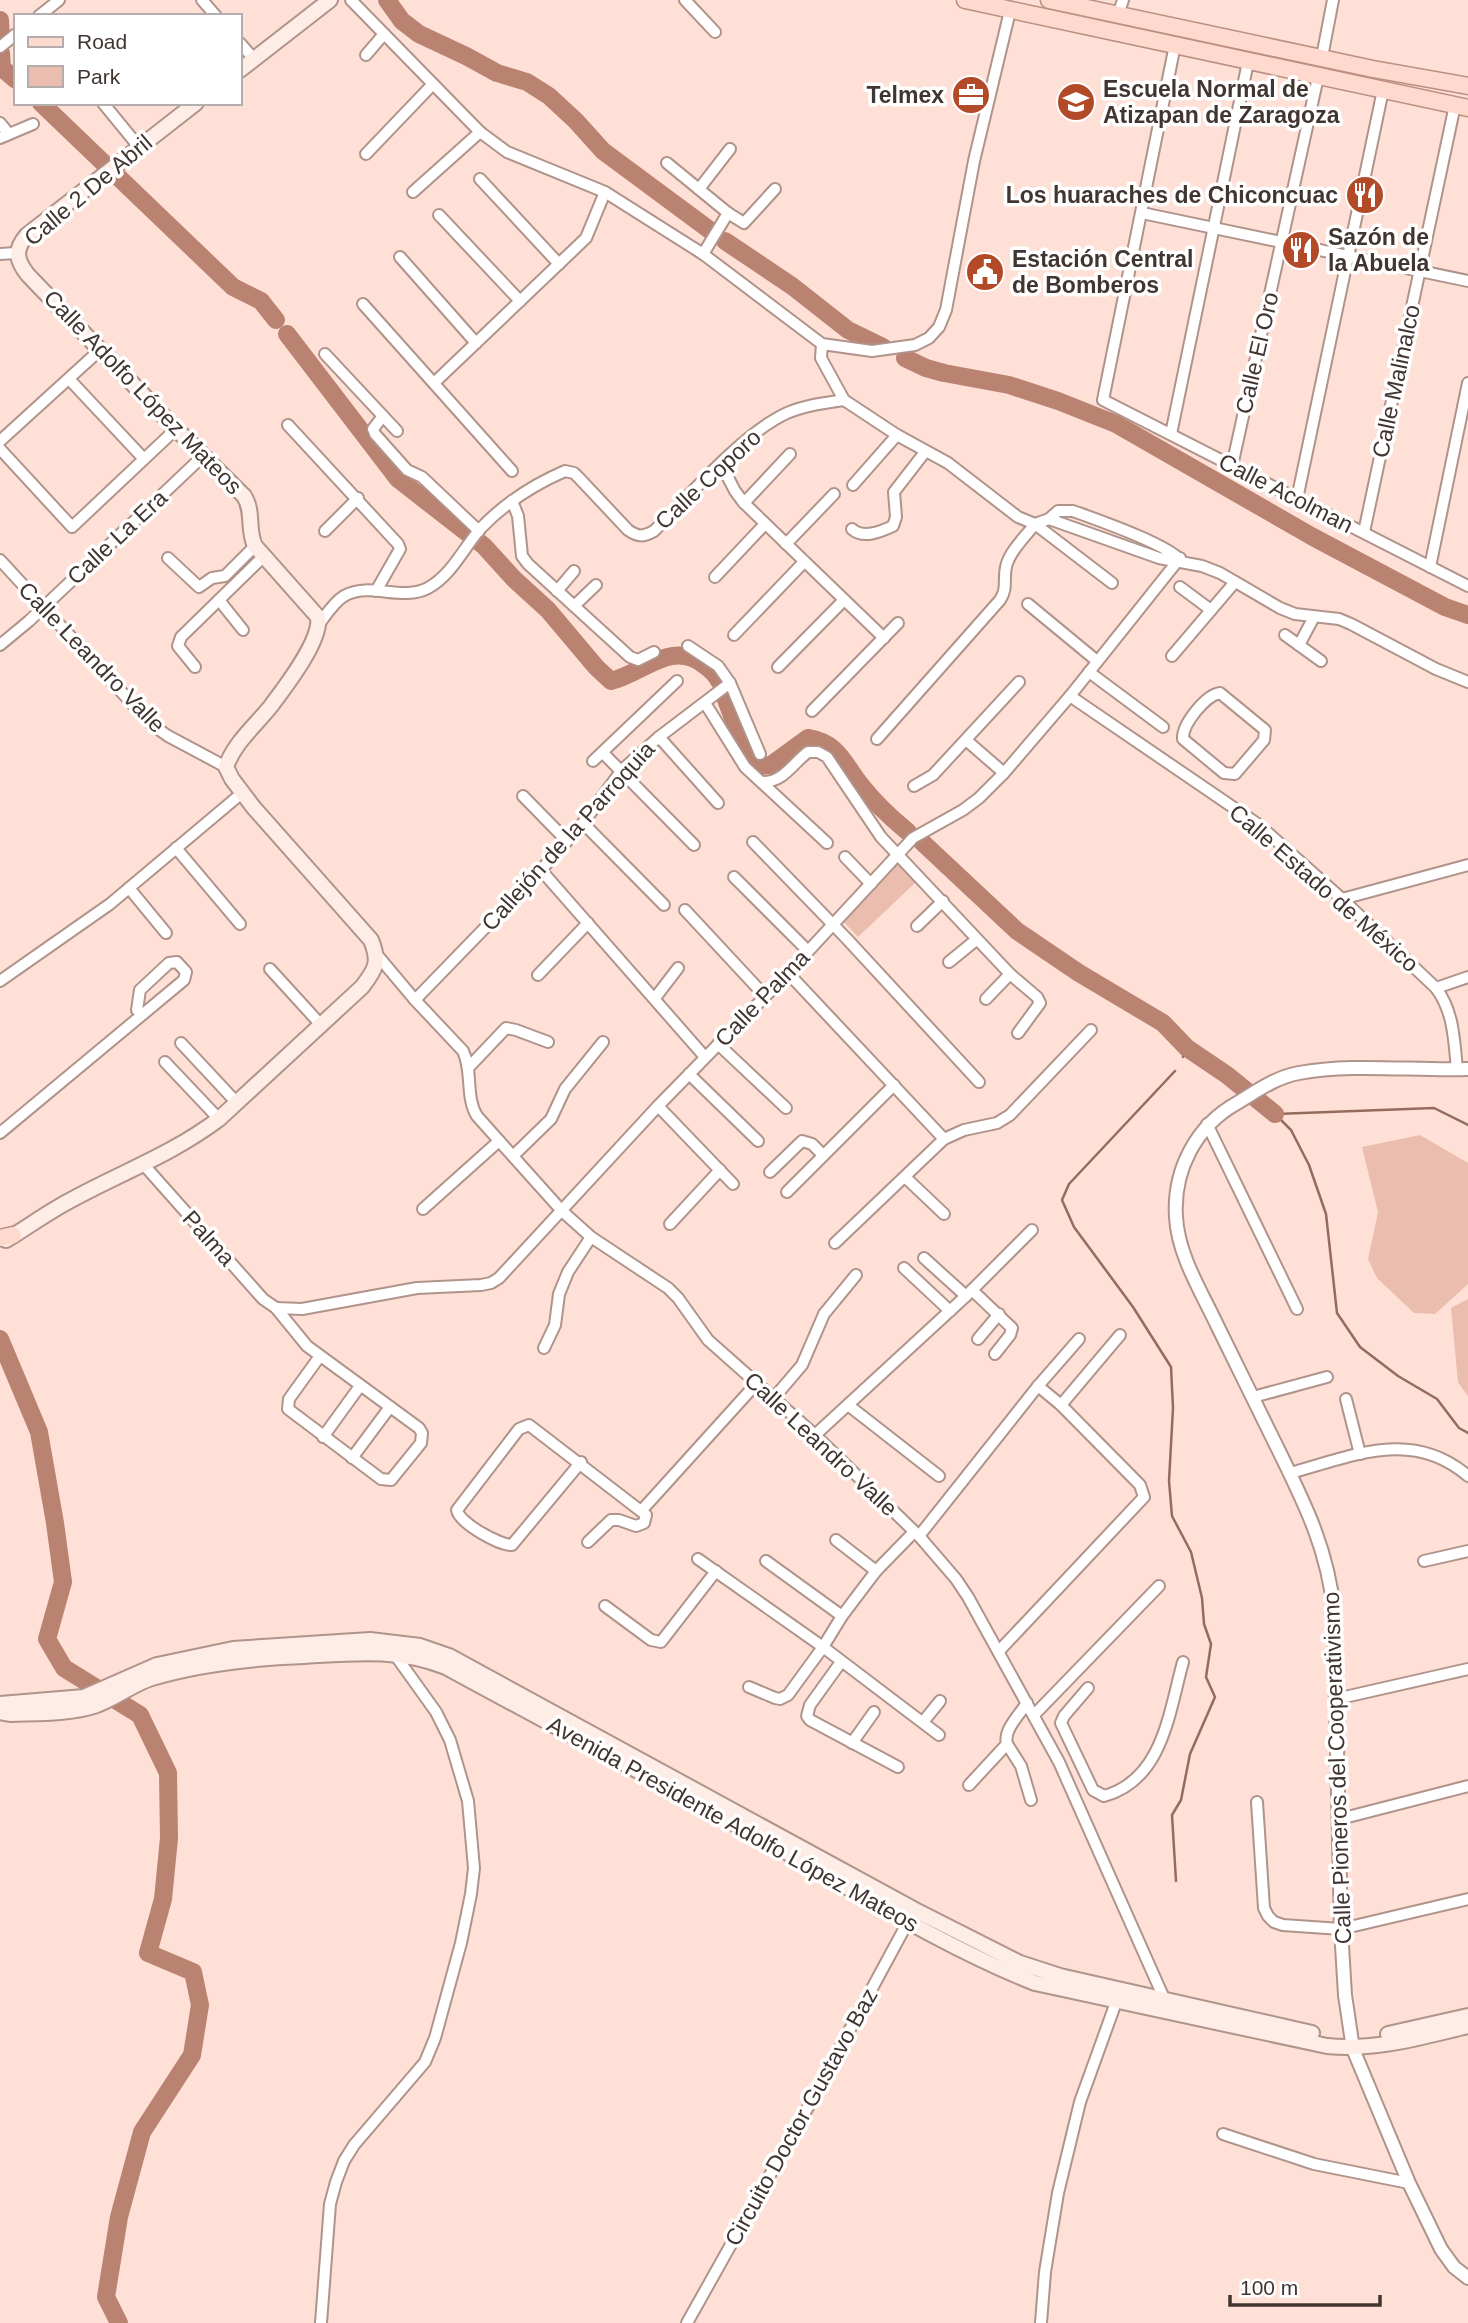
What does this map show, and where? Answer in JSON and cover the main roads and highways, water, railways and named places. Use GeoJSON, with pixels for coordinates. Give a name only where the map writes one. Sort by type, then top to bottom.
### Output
{"type":"FeatureCollection","features":[{"type":"Feature","properties":{"kind":"main road"},"geometry":{"type":"LineString","coordinates":[[242,68],[330,0]]}},
{"type":"Feature","properties":{"kind":"main road"},"geometry":{"type":"LineString","coordinates":[[965,0],[1012,6],[1248,62],[1462,106]]}},
{"type":"Feature","properties":{"kind":"main road"},"geometry":{"type":"LineString","coordinates":[[1049,0],[1120,8],[1179,28],[1468,86]]}},
{"type":"Feature","properties":{"kind":"main road"},"geometry":{"type":"LineString","coordinates":[[1175,45],[1179,28]]}},
{"type":"Feature","properties":{"kind":"main road","name":"Calle 2 De Abril"},"geometry":{"type":"LineString","coordinates":[[16,253],[27,235],[193,105]]}},
{"type":"Feature","properties":{"kind":"main road","name":"Calle Adolfo López Mateos"},"geometry":{"type":"LineString","coordinates":[[4,1239],[69,1200],[144,1166],[196,1136],[219,1119],[362,987],[374,972],[377,956],[371,940],[242,793],[226,767],[238,744],[271,705],[313,642],[319,624],[313,610],[260,551],[250,531],[249,502],[28,275],[20,265],[16,253]]}},
{"type":"Feature","properties":{"kind":"main road","name":"Avenida Presidente Adolfo López Mateos"},"geometry":{"type":"LineString","coordinates":[[107,1696],[122,1680],[157,1665],[233,1649],[421,1646],[449,1656],[912,1915],[1020,1963],[1118,1996],[1352,2044],[1386,2045],[1468,2026]]}},
{"type":"Feature","properties":{"kind":"main road","name":"Avenida Presidente Adolfo López Mateos"},"geometry":{"type":"LineString","coordinates":[[2,1714],[79,1709],[149,1679],[248,1658],[369,1652],[390,1647]]}},
{"type":"Feature","properties":{"kind":"main road","name":"Avenida Presidente Adolfo López Mateos"},"geometry":{"type":"LineString","coordinates":[[1352,2044],[1468,2015]]}},
{"type":"Feature","properties":{"kind":"waterway"},"geometry":{"type":"LineString","coordinates":[[387,0],[402,21],[419,34],[497,73],[527,82],[549,96],[603,151],[711,231]]}},
{"type":"Feature","properties":{"kind":"waterway"},"geometry":{"type":"LineString","coordinates":[[0,20],[1,40]]}},
{"type":"Feature","properties":{"kind":"waterway"},"geometry":{"type":"LineString","coordinates":[[1,53],[2,68],[14,78]]}},
{"type":"Feature","properties":{"kind":"waterway"},"geometry":{"type":"LineString","coordinates":[[43,105],[233,287],[261,301],[276,320]]}},
{"type":"Feature","properties":{"kind":"waterway"},"geometry":{"type":"LineString","coordinates":[[725,241],[792,286],[848,330],[883,347]]}},
{"type":"Feature","properties":{"kind":"waterway"},"geometry":{"type":"LineString","coordinates":[[287,334],[398,479],[484,546],[514,579],[548,610],[611,681],[657,661],[680,656],[692,658],[704,665],[719,681]]}},
{"type":"Feature","properties":{"kind":"waterway"},"geometry":{"type":"LineString","coordinates":[[905,358],[944,373],[1009,385],[1116,424],[1313,537],[1445,607],[1468,615]]}},
{"type":"Feature","properties":{"kind":"waterway"},"geometry":{"type":"LineString","coordinates":[[725,697],[742,743],[758,766],[771,765],[808,738],[826,744],[839,755],[871,797],[908,832]]}},
{"type":"Feature","properties":{"kind":"waterway"},"geometry":{"type":"LineString","coordinates":[[922,842],[1017,931],[1079,973],[1163,1023],[1187,1048],[1227,1075],[1275,1114]]}},
{"type":"Feature","properties":{"kind":"waterway"},"geometry":{"type":"LineString","coordinates":[[1183,1057],[1187,1048]]}},
{"type":"Feature","properties":{"kind":"waterway"},"geometry":{"type":"LineString","coordinates":[[1175,1071],[1069,1184],[1062,1200],[1074,1227],[1133,1307],[1171,1367],[1173,1408],[1169,1481],[1172,1516],[1191,1552],[1202,1598],[1204,1624],[1211,1644],[1206,1677],[1215,1697],[1190,1754],[1181,1800],[1172,1815],[1176,1881]]}},
{"type":"Feature","properties":{"kind":"waterway"},"geometry":{"type":"LineString","coordinates":[[1276,1114],[1434,1108],[1468,1125]]}},
{"type":"Feature","properties":{"kind":"waterway"},"geometry":{"type":"LineString","coordinates":[[1275,1114],[1291,1130],[1309,1165],[1326,1214],[1337,1313],[1360,1347],[1398,1376],[1437,1399],[1459,1428],[1468,1433]]}},
{"type":"Feature","properties":{"kind":"waterway"},"geometry":{"type":"LineString","coordinates":[[0,1339],[39,1432],[55,1523],[63,1582],[47,1639],[64,1668],[140,1715],[168,1773],[169,1838],[163,1899],[148,1953],[193,1972],[200,2005],[192,2055],[142,2132],[119,2217],[106,2297],[119,2323]]}},
{"type":"Feature","properties":{"kind":"place","name":"Telmex"},"geometry":{"type":"Point","coordinates":[971,95]}},
{"type":"Feature","properties":{"kind":"place","name":"Escuela Normal de Atizapan de Zaragoza"},"geometry":{"type":"Point","coordinates":[1076,102]}},
{"type":"Feature","properties":{"kind":"place","name":"Los huaraches de Chiconcuac"},"geometry":{"type":"Point","coordinates":[1365,195]}},
{"type":"Feature","properties":{"kind":"place","name":"Sazón de la Abuela"},"geometry":{"type":"Point","coordinates":[1301,250]}},
{"type":"Feature","properties":{"kind":"place","name":"Estación Central de Bomberos"},"geometry":{"type":"Point","coordinates":[985,272]}}]}
